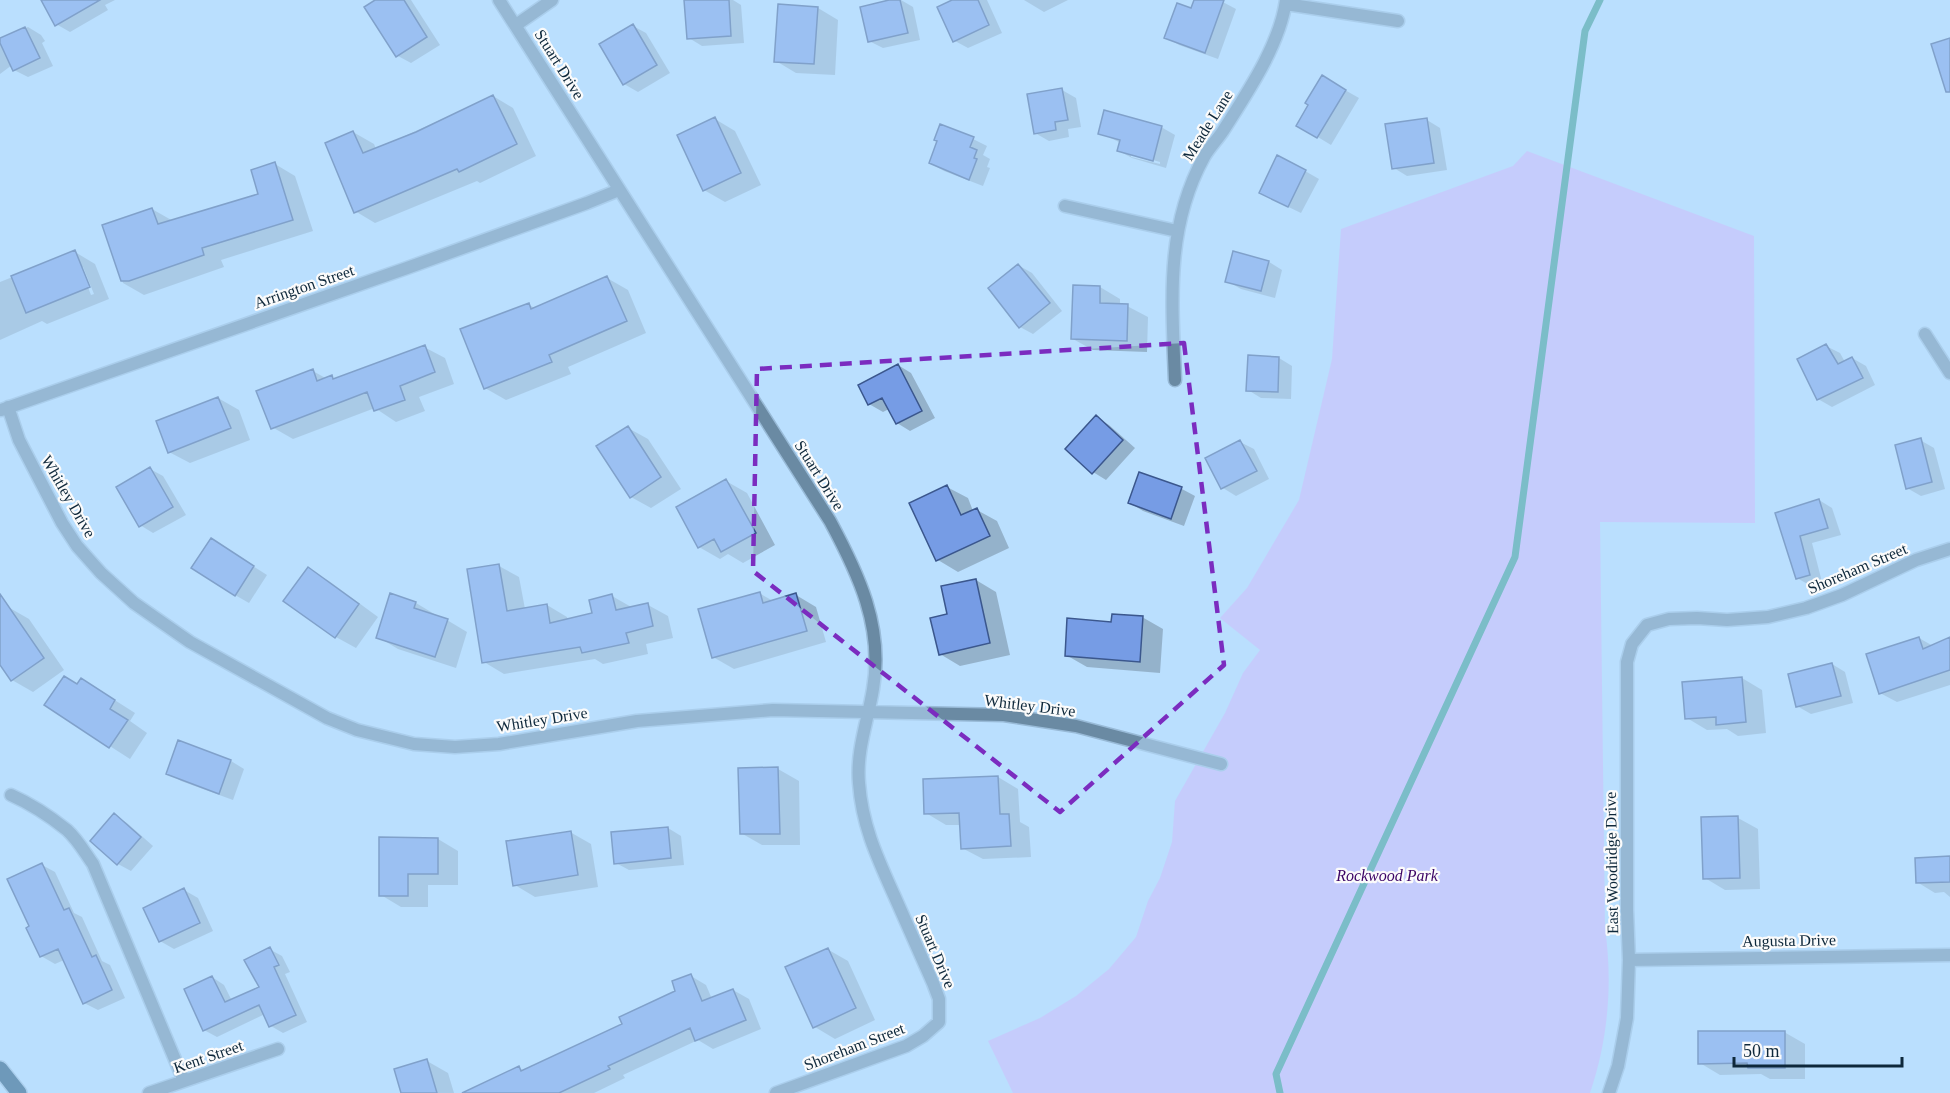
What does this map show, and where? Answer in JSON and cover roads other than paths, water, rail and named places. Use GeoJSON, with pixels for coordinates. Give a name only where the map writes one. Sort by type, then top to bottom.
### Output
{"type":"FeatureCollection","features":[{"type":"Feature","properties":{"kind":"main road"},"geometry":{"type":"LineString","coordinates":[[0,1069],[19,1093]]}},
{"type":"Feature","properties":{"kind":"street","name":"Stuart Drive"},"geometry":{"type":"LineString","coordinates":[[500,0],[811,491],[851,560],[868,603],[873,625],[875,668],[860,753],[858,780],[862,814],[878,858],[933,982],[939,999],[939,1022]]}},
{"type":"Feature","properties":{"kind":"street"},"geometry":{"type":"LineString","coordinates":[[516,25],[552,0]]}},
{"type":"Feature","properties":{"kind":"street"},"geometry":{"type":"LineString","coordinates":[[1286,2],[1398,21]]}},
{"type":"Feature","properties":{"kind":"street","name":"Meade Lane"},"geometry":{"type":"LineString","coordinates":[[1175,381],[1173,269],[1177,231],[1184,204],[1205,156],[1245,97],[1265,59],[1281,21],[1286,2]]}},
{"type":"Feature","properties":{"kind":"street","name":"Arrington Street"},"geometry":{"type":"LineString","coordinates":[[4,409],[407,268],[619,190]]}},
{"type":"Feature","properties":{"kind":"street"},"geometry":{"type":"LineString","coordinates":[[1065,206],[1177,231]]}},
{"type":"Feature","properties":{"kind":"street"},"geometry":{"type":"LineString","coordinates":[[1925,334],[1950,373]]}},
{"type":"Feature","properties":{"kind":"street","name":"Whitley Drive"},"geometry":{"type":"LineString","coordinates":[[4,409],[62,523],[77,546],[109,581],[134,603],[190,642],[327,718],[357,730],[414,744],[455,747],[499,744],[617,724],[704,714],[773,710],[1004,715],[1076,726],[1221,764]]}},
{"type":"Feature","properties":{"kind":"street","name":"Shoreham Street"},"geometry":{"type":"LineString","coordinates":[[1639,634],[1647,625],[1669,618],[1726,620],[1768,617],[1806,608],[1842,595],[1916,560],[1950,549]]}},
{"type":"Feature","properties":{"kind":"street","name":"East Woodridge Drive"},"geometry":{"type":"LineString","coordinates":[[1609,1093],[1618,1066],[1627,1018],[1629,960],[1627,662],[1632,644],[1639,634]]}},
{"type":"Feature","properties":{"kind":"street"},"geometry":{"type":"LineString","coordinates":[[11,795],[28,803],[67,831],[93,864],[184,1081]]}},
{"type":"Feature","properties":{"kind":"street","name":"Augusta Drive"},"geometry":{"type":"LineString","coordinates":[[1629,960],[1950,955]]}},
{"type":"Feature","properties":{"kind":"street","name":"Shoreham Street"},"geometry":{"type":"LineString","coordinates":[[776,1093],[906,1046],[923,1036],[939,1022]]}},
{"type":"Feature","properties":{"kind":"street","name":"Kent Street"},"geometry":{"type":"LineString","coordinates":[[149,1093],[278,1049]]}},
{"type":"Feature","properties":{"kind":"waterway"},"geometry":{"type":"LineString","coordinates":[[1280,1093],[1276,1074],[1515,557],[1585,31],[1600,0]]}},
{"type":"Feature","properties":{"kind":"park label","name":"Rockwood Park"},"geometry":{"type":"Point","coordinates":[1387,875]}}]}
